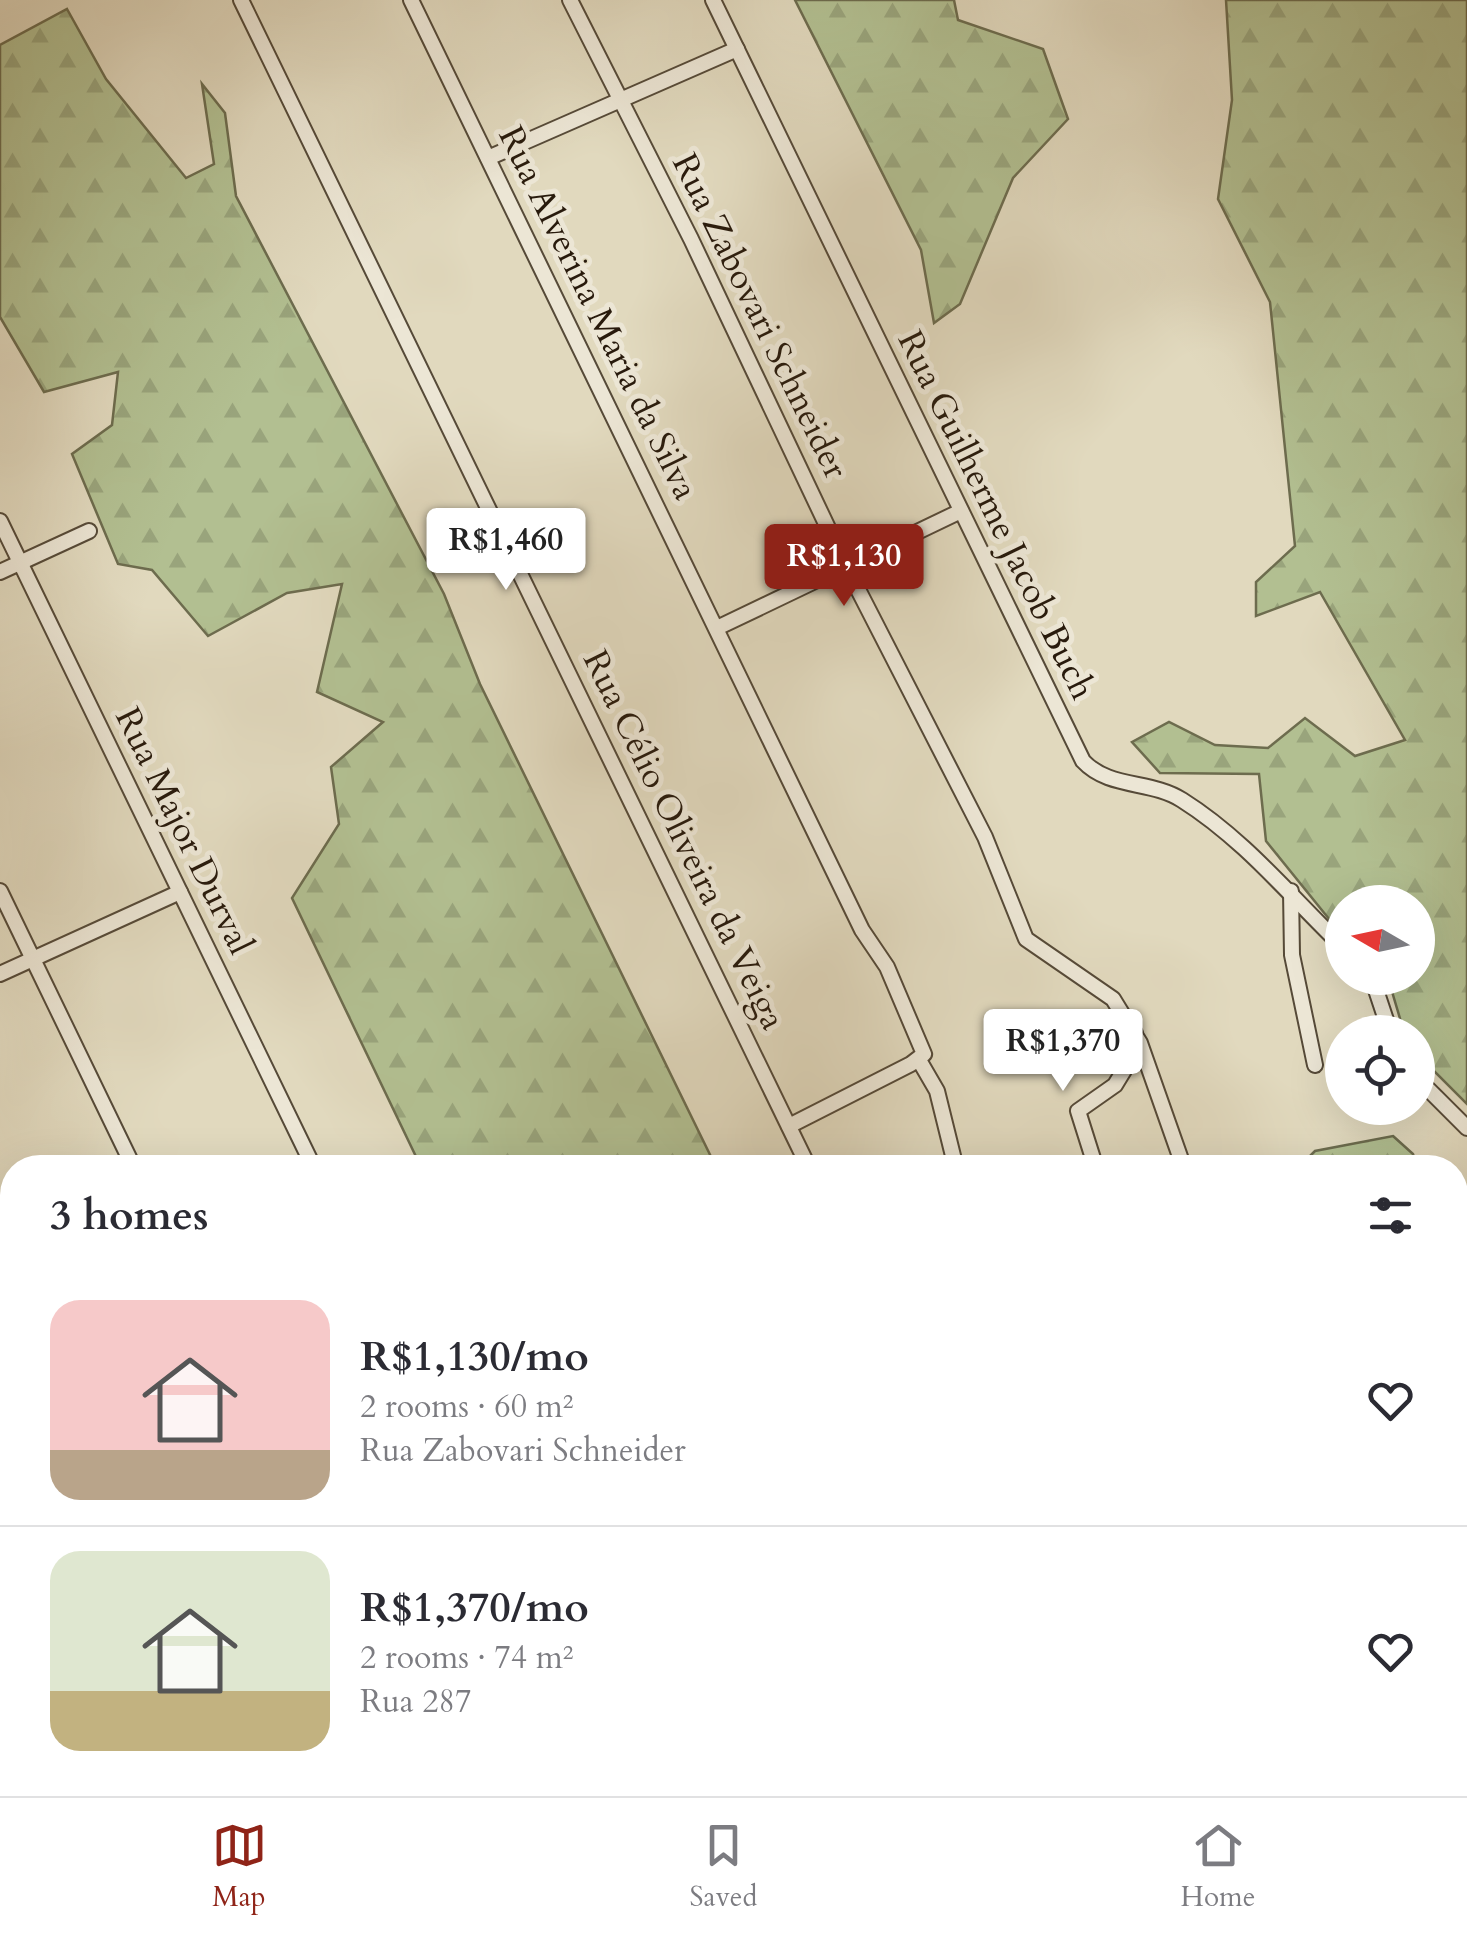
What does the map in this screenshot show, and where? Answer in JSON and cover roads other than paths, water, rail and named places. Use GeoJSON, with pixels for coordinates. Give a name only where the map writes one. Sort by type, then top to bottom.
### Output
{"type":"FeatureCollection","features":[{"type":"Feature","properties":{"kind":"street","name":"Rua Célio Oliveira da Veiga"},"geometry":{"type":"LineString","coordinates":[[241,0],[803,1155]]}},
{"type":"Feature","properties":{"kind":"street","name":"Rua Alverina Maria da Silva"},"geometry":{"type":"LineString","coordinates":[[412,0],[719,627],[862,930],[907,1011],[924,1054],[918,1060],[937,1091],[953,1155]]}},
{"type":"Feature","properties":{"kind":"street","name":"Rua Zabovari Schneider"},"geometry":{"type":"LineString","coordinates":[[570,0],[846,566],[986,837],[1026,939],[1101,988],[1134,1033],[1179,1155]]}},
{"type":"Feature","properties":{"kind":"street","name":"Rua Guilherme Jacob Buch"},"geometry":{"type":"LineString","coordinates":[[713,0],[1083,761],[1106,778],[1177,796],[1290,890],[1325,928]]}},
{"type":"Feature","properties":{"kind":"street"},"geometry":{"type":"LineString","coordinates":[[488,158],[737,49]]}},
{"type":"Feature","properties":{"kind":"street"},"geometry":{"type":"LineString","coordinates":[[719,627],[961,511]]}},
{"type":"Feature","properties":{"kind":"street","name":"Rua Major Durval"},"geometry":{"type":"LineString","coordinates":[[0,522],[308,1155]]}},
{"type":"Feature","properties":{"kind":"street"},"geometry":{"type":"LineString","coordinates":[[0,572],[89,531]]}},
{"type":"Feature","properties":{"kind":"street"},"geometry":{"type":"LineString","coordinates":[[0,890],[128,1155]]}},
{"type":"Feature","properties":{"kind":"street"},"geometry":{"type":"LineString","coordinates":[[1290,890],[1292,955],[1315,1065]]}},
{"type":"Feature","properties":{"kind":"street"},"geometry":{"type":"LineString","coordinates":[[0,974],[180,892]]}},
{"type":"Feature","properties":{"kind":"street"},"geometry":{"type":"LineString","coordinates":[[1092,1155],[1078,1111],[1115,1085],[1129,1062],[1134,1033]]}},
{"type":"Feature","properties":{"kind":"street"},"geometry":{"type":"LineString","coordinates":[[790,1126],[918,1060]]}},
{"type":"Feature","properties":{"kind":"street"},"geometry":{"type":"LineString","coordinates":[[1435,1096],[1467,1128]]}}]}
